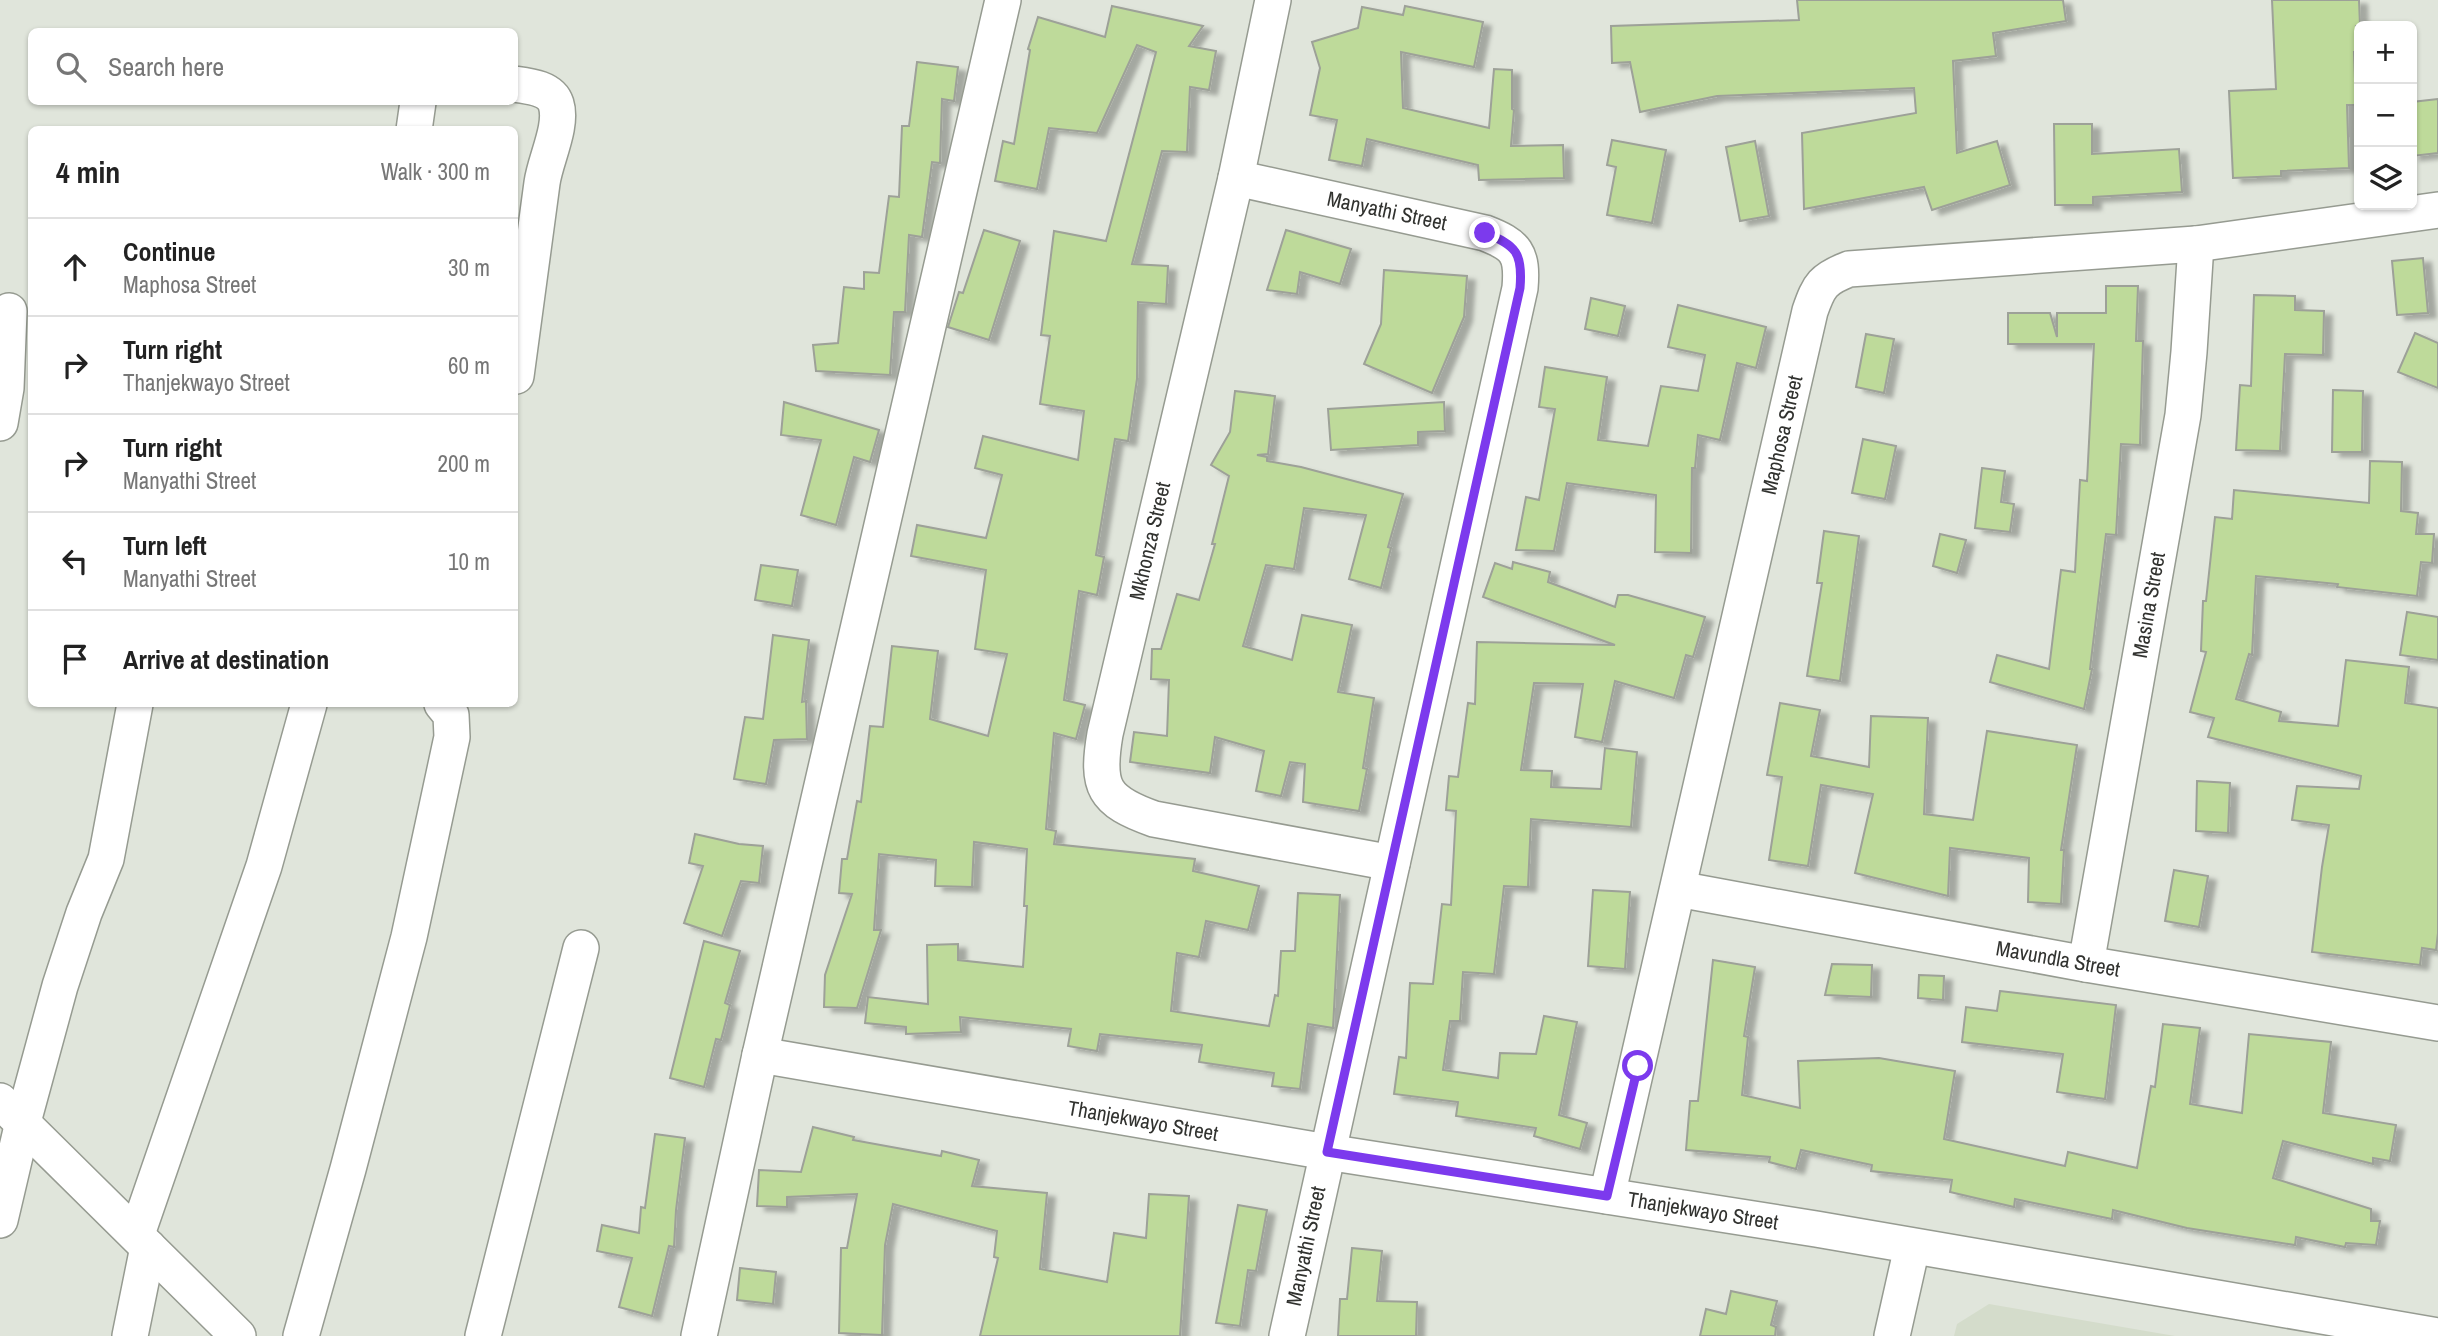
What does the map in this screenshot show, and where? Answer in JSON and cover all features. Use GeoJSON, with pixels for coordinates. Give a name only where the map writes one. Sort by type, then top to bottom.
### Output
{"type":"FeatureCollection","features":[{"type":"Feature","properties":{"kind":"street"},"geometry":{"type":"LineString","coordinates":[[699,1336],[760,1055],[1003,0]]}},
{"type":"Feature","properties":{"kind":"street","name":"Mkhonza Street"},"geometry":{"type":"LineString","coordinates":[[1273,0],[1236,178],[1105,734],[1101,774],[1104,786],[1116,801],[1154,818],[1392,863]]}},
{"type":"Feature","properties":{"kind":"street"},"geometry":{"type":"LineString","coordinates":[[518,85],[542,90],[551,95],[556,103],[557,116],[542,182],[518,361]]}},
{"type":"Feature","properties":{"kind":"street"},"geometry":{"type":"LineString","coordinates":[[415,126],[418,105]]}},
{"type":"Feature","properties":{"kind":"street","name":"Manyathi Street"},"geometry":{"type":"LineString","coordinates":[[1236,178],[1485,233],[1506,242],[1516,253],[1521,271],[1520,288],[1287,1336]]}},
{"type":"Feature","properties":{"kind":"street","name":"Maphosa Street"},"geometry":{"type":"LineString","coordinates":[[1607,1196],[1807,324],[1819,287],[1836,274],[1861,267],[1922,265],[2196,244],[2438,209]]}},
{"type":"Feature","properties":{"kind":"street","name":"Masina Street"},"geometry":{"type":"LineString","coordinates":[[2085,964],[2183,415],[2196,244]]}},
{"type":"Feature","properties":{"kind":"street"},"geometry":{"type":"LineString","coordinates":[[0,423],[6,388],[9,311]]}},
{"type":"Feature","properties":{"kind":"street"},"geometry":{"type":"LineString","coordinates":[[0,1220],[11,1112],[106,859],[134,707]]}},
{"type":"Feature","properties":{"kind":"street"},"geometry":{"type":"LineString","coordinates":[[130,1336],[142,1240],[264,866],[304,707]]}},
{"type":"Feature","properties":{"kind":"street"},"geometry":{"type":"LineString","coordinates":[[301,1336],[409,937],[452,737],[450,715],[444,707]]}},
{"type":"Feature","properties":{"kind":"street","name":"Mavundla Street"},"geometry":{"type":"LineString","coordinates":[[1678,889],[2085,964],[2438,1024]]}},
{"type":"Feature","properties":{"kind":"street"},"geometry":{"type":"LineString","coordinates":[[483,1336],[581,948]]}},
{"type":"Feature","properties":{"kind":"street","name":"Thanjekwayo Street"},"geometry":{"type":"LineString","coordinates":[[760,1055],[2438,1336]]}},
{"type":"Feature","properties":{"kind":"street"},"geometry":{"type":"LineString","coordinates":[[11,1112],[239,1336]]}},
{"type":"Feature","properties":{"kind":"street"},"geometry":{"type":"LineString","coordinates":[[1892,1336],[1912,1247]]}},
{"type":"Feature","properties":{"kind":"shaded area"},"geometry":{"type":"Polygon","coordinates":[[[1989,1304],[2175,1336],[1954,1336],[1957,1324],[1989,1304]]]}},
{"type":"Feature","properties":{"kind":"building"},"geometry":{"type":"Polygon","coordinates":[[[1797,0],[2063,0],[2066,21],[1993,33],[1996,56],[1953,61],[1957,153],[1997,141],[2010,185],[1932,210],[1924,187],[1804,209],[1802,133],[1916,113],[1914,88],[1717,96],[1640,112],[1630,62],[1612,63],[1611,26],[1799,20],[1797,0]]]}},
{"type":"Feature","properties":{"kind":"building"},"geometry":{"type":"Polygon","coordinates":[[[2272,0],[2359,0],[2360,21],[2354,21],[2354,105],[2347,105],[2349,168],[2281,171],[2281,176],[2233,178],[2229,91],[2276,89],[2272,0]]]}},
{"type":"Feature","properties":{"kind":"building"},"geometry":{"type":"Polygon","coordinates":[[[1112,6],[1203,26],[1189,46],[1216,51],[1209,90],[1190,87],[1187,152],[1162,151],[1132,264],[1168,266],[1166,304],[1138,302],[1137,379],[1128,441],[1115,439],[1096,555],[1104,557],[1097,595],[1079,591],[1064,700],[1085,705],[1076,739],[1054,733],[1046,829],[1056,831],[1054,844],[1195,859],[1193,871],[1259,886],[1248,930],[1206,921],[1199,957],[1177,953],[1171,1011],[1269,1026],[1275,995],[1278,996],[1281,951],[1295,951],[1298,893],[1340,895],[1333,1028],[1308,1024],[1300,1089],[1272,1086],[1274,1073],[1199,1062],[1202,1045],[1100,1034],[1097,1051],[1068,1046],[1071,1029],[960,1017],[961,1032],[906,1034],[906,1027],[865,1023],[868,997],[928,1004],[927,945],[958,944],[958,960],[1023,967],[1027,849],[974,842],[972,887],[935,886],[936,860],[879,854],[874,930],[881,930],[857,1008],[824,1007],[825,975],[852,894],[839,893],[842,859],[847,859],[857,801],[861,802],[870,726],[883,727],[892,646],[938,651],[930,719],[988,736],[1007,654],[975,649],[986,570],[911,556],[917,525],[986,538],[1002,475],[975,468],[983,436],[1078,460],[1084,411],[1040,404],[1050,336],[1041,335],[1054,231],[1106,241],[1156,52],[1137,45],[1097,133],[1049,128],[1037,189],[995,181],[1003,141],[1014,144],[1030,50],[1028,49],[1038,17],[1105,37],[1112,6]]]}},
{"type":"Feature","properties":{"kind":"building"},"geometry":{"type":"Polygon","coordinates":[[[1405,6],[1483,22],[1474,67],[1401,52],[1403,108],[1489,128],[1494,69],[1512,70],[1514,110],[1511,146],[1563,145],[1564,178],[1479,180],[1478,165],[1367,139],[1362,166],[1329,160],[1337,120],[1310,115],[1320,68],[1312,42],[1358,28],[1362,7],[1403,15],[1405,6]]]}},
{"type":"Feature","properties":{"kind":"building"},"geometry":{"type":"Polygon","coordinates":[[[917,62],[958,67],[954,101],[942,99],[940,163],[932,162],[922,237],[909,235],[905,312],[894,312],[890,375],[816,371],[813,345],[838,343],[844,287],[864,289],[864,272],[879,273],[889,196],[899,197],[902,126],[909,126],[917,62]]]}},
{"type":"Feature","properties":{"kind":"building"},"geometry":{"type":"Polygon","coordinates":[[[2438,99],[2438,153],[2417,155],[2417,101],[2438,99]]]}},
{"type":"Feature","properties":{"kind":"building"},"geometry":{"type":"Polygon","coordinates":[[[2054,124],[2092,124],[2092,154],[2179,149],[2182,192],[2093,197],[2093,205],[2055,205],[2054,124]]]}},
{"type":"Feature","properties":{"kind":"building"},"geometry":{"type":"Polygon","coordinates":[[[1612,140],[1666,150],[1652,223],[1607,215],[1616,167],[1607,165],[1612,140]]]}},
{"type":"Feature","properties":{"kind":"building"},"geometry":{"type":"Polygon","coordinates":[[[1755,141],[1769,216],[1740,221],[1726,147],[1755,141]]]}},
{"type":"Feature","properties":{"kind":"building"},"geometry":{"type":"Polygon","coordinates":[[[984,230],[1020,241],[989,340],[948,327],[959,292],[963,293],[984,230]]]}},
{"type":"Feature","properties":{"kind":"building"},"geometry":{"type":"Polygon","coordinates":[[[1286,230],[1351,249],[1340,284],[1300,272],[1297,294],[1267,290],[1286,230]]]}},
{"type":"Feature","properties":{"kind":"building"},"geometry":{"type":"Polygon","coordinates":[[[2423,258],[2428,313],[2397,315],[2392,261],[2423,258]]]}},
{"type":"Feature","properties":{"kind":"building"},"geometry":{"type":"Polygon","coordinates":[[[1384,270],[1467,276],[1464,317],[1432,393],[1364,364],[1381,324],[1384,270]]]}},
{"type":"Feature","properties":{"kind":"building"},"geometry":{"type":"Polygon","coordinates":[[[2106,286],[2138,286],[2136,341],[2143,341],[2140,445],[2121,444],[2116,535],[2106,534],[2092,669],[2084,709],[1990,682],[1997,655],[2049,669],[2061,570],[2075,572],[2080,480],[2087,481],[2094,344],[2008,344],[2008,313],[2050,313],[2057,337],[2057,313],[2106,313],[2106,286]]]}},
{"type":"Feature","properties":{"kind":"building"},"geometry":{"type":"Polygon","coordinates":[[[2254,295],[2295,296],[2295,310],[2324,311],[2323,355],[2285,354],[2280,451],[2236,450],[2240,385],[2251,386],[2254,295]]]}},
{"type":"Feature","properties":{"kind":"building"},"geometry":{"type":"Polygon","coordinates":[[[1591,298],[1625,306],[1618,336],[1585,329],[1591,298]]]}},
{"type":"Feature","properties":{"kind":"building"},"geometry":{"type":"Polygon","coordinates":[[[1678,305],[1766,327],[1756,368],[1737,363],[1720,440],[1698,435],[1695,468],[1692,468],[1691,553],[1655,552],[1656,495],[1567,483],[1554,551],[1516,550],[1526,497],[1539,500],[1555,409],[1539,407],[1545,367],[1607,377],[1598,440],[1648,446],[1661,386],[1698,391],[1705,355],[1668,347],[1678,305]]]}},
{"type":"Feature","properties":{"kind":"building"},"geometry":{"type":"Polygon","coordinates":[[[2415,333],[2438,343],[2438,388],[2398,372],[2415,333]]]}},
{"type":"Feature","properties":{"kind":"building"},"geometry":{"type":"Polygon","coordinates":[[[1866,334],[1894,339],[1884,393],[1856,387],[1866,334]]]}},
{"type":"Feature","properties":{"kind":"building"},"geometry":{"type":"Polygon","coordinates":[[[2333,390],[2363,391],[2362,452],[2332,452],[2333,390]]]}},
{"type":"Feature","properties":{"kind":"building"},"geometry":{"type":"Polygon","coordinates":[[[1235,391],[1275,396],[1268,454],[1257,455],[1267,457],[1267,461],[1301,467],[1403,494],[1388,547],[1391,548],[1381,588],[1349,579],[1366,515],[1304,508],[1294,569],[1266,565],[1243,646],[1292,660],[1302,615],[1352,625],[1338,692],[1374,698],[1363,768],[1367,769],[1359,811],[1303,802],[1305,764],[1290,762],[1281,796],[1256,791],[1264,751],[1215,737],[1210,773],[1130,762],[1134,732],[1167,736],[1169,680],[1151,679],[1152,649],[1161,649],[1177,594],[1199,600],[1215,544],[1212,544],[1229,476],[1211,465],[1230,432],[1235,391]]]}},
{"type":"Feature","properties":{"kind":"building"},"geometry":{"type":"Polygon","coordinates":[[[784,402],[879,430],[870,462],[854,457],[836,525],[801,515],[821,440],[781,435],[784,402]]]}},
{"type":"Feature","properties":{"kind":"building"},"geometry":{"type":"Polygon","coordinates":[[[1444,402],[1445,431],[1418,432],[1418,445],[1331,450],[1328,409],[1444,402]]]}},
{"type":"Feature","properties":{"kind":"building"},"geometry":{"type":"Polygon","coordinates":[[[1863,439],[1896,446],[1885,499],[1852,493],[1863,439]]]}},
{"type":"Feature","properties":{"kind":"building"},"geometry":{"type":"Polygon","coordinates":[[[2370,461],[2402,462],[2401,511],[2418,513],[2416,534],[2434,534],[2432,563],[2421,562],[2417,596],[2337,587],[2338,584],[2256,576],[2252,655],[2249,654],[2236,699],[2281,712],[2279,721],[2338,726],[2346,660],[2409,667],[2405,703],[2438,708],[2438,933],[2436,950],[2422,948],[2420,965],[2312,952],[2329,825],[2292,820],[2297,786],[2359,789],[2361,776],[2208,737],[2214,718],[2190,712],[2206,652],[2201,651],[2203,601],[2206,601],[2215,517],[2232,519],[2234,490],[2369,503],[2370,461]]]}},
{"type":"Feature","properties":{"kind":"building"},"geometry":{"type":"Polygon","coordinates":[[[1982,468],[2005,471],[2001,502],[2014,504],[2010,532],[1975,528],[1982,468]]]}},
{"type":"Feature","properties":{"kind":"building"},"geometry":{"type":"Polygon","coordinates":[[[1824,531],[1859,536],[1840,681],[1807,676],[1822,583],[1817,583],[1824,531]]]}},
{"type":"Feature","properties":{"kind":"building"},"geometry":{"type":"Polygon","coordinates":[[[1940,534],[1966,540],[1957,573],[1933,566],[1940,534]]]}},
{"type":"Feature","properties":{"kind":"building"},"geometry":{"type":"Polygon","coordinates":[[[1513,562],[1550,572],[1548,582],[1615,607],[1618,595],[1628,595],[1705,617],[1693,657],[1686,655],[1674,698],[1615,681],[1602,742],[1575,737],[1583,684],[1534,683],[1521,770],[1552,771],[1551,787],[1601,789],[1605,748],[1637,752],[1631,827],[1531,819],[1528,887],[1504,886],[1494,974],[1463,972],[1460,1021],[1450,1021],[1443,1070],[1498,1078],[1500,1053],[1536,1054],[1544,1016],[1577,1022],[1559,1115],[1587,1123],[1580,1149],[1534,1136],[1536,1128],[1456,1116],[1458,1102],[1394,1094],[1399,1057],[1406,1058],[1410,983],[1433,984],[1442,904],[1451,905],[1456,811],[1446,810],[1449,776],[1458,777],[1468,703],[1475,704],[1477,642],[1615,645],[1483,597],[1495,563],[1512,569],[1513,562]]]}},
{"type":"Feature","properties":{"kind":"building"},"geometry":{"type":"Polygon","coordinates":[[[761,565],[798,570],[792,606],[755,600],[761,565]]]}},
{"type":"Feature","properties":{"kind":"building"},"geometry":{"type":"Polygon","coordinates":[[[2407,612],[2438,617],[2438,660],[2400,655],[2407,612]]]}},
{"type":"Feature","properties":{"kind":"building"},"geometry":{"type":"Polygon","coordinates":[[[773,635],[809,640],[802,702],[806,701],[807,739],[774,740],[766,784],[734,779],[745,717],[763,719],[773,635]]]}},
{"type":"Feature","properties":{"kind":"building"},"geometry":{"type":"Polygon","coordinates":[[[1780,703],[1820,710],[1811,756],[1869,767],[1871,716],[1928,718],[1924,814],[1973,820],[1987,731],[2077,745],[2061,850],[2064,850],[2061,904],[2028,902],[2029,858],[1950,848],[1948,896],[1855,873],[1873,794],[1821,785],[1808,866],[1769,860],[1782,777],[1767,775],[1780,703]]]}},
{"type":"Feature","properties":{"kind":"building"},"geometry":{"type":"Polygon","coordinates":[[[2197,781],[2230,783],[2228,833],[2196,831],[2197,781]]]}},
{"type":"Feature","properties":{"kind":"building"},"geometry":{"type":"Polygon","coordinates":[[[695,834],[739,844],[763,846],[759,883],[741,881],[722,936],[684,923],[703,866],[689,863],[695,834]]]}},
{"type":"Feature","properties":{"kind":"building"},"geometry":{"type":"Polygon","coordinates":[[[2174,870],[2208,876],[2199,927],[2165,921],[2174,870]]]}},
{"type":"Feature","properties":{"kind":"building"},"geometry":{"type":"Polygon","coordinates":[[[1593,890],[1630,892],[1625,969],[1588,966],[1593,890]]]}},
{"type":"Feature","properties":{"kind":"building"},"geometry":{"type":"Polygon","coordinates":[[[704,941],[740,951],[725,1003],[730,1005],[721,1040],[716,1039],[704,1087],[670,1078],[704,941]]]}},
{"type":"Feature","properties":{"kind":"building"},"geometry":{"type":"Polygon","coordinates":[[[1713,960],[1755,967],[1744,1036],[1748,1037],[1742,1095],[1800,1108],[1798,1061],[1879,1058],[1955,1071],[1944,1139],[2065,1166],[2068,1152],[2137,1168],[2151,1086],[2155,1087],[2163,1024],[2200,1028],[2190,1104],[2242,1113],[2249,1034],[2331,1042],[2323,1113],[2396,1125],[2390,1161],[2373,1158],[2373,1164],[2283,1141],[2273,1178],[2371,1209],[2371,1221],[2380,1221],[2376,1245],[2346,1243],[2345,1247],[2296,1237],[2295,1245],[2187,1228],[2113,1210],[2112,1219],[2015,1199],[2014,1207],[1950,1192],[1952,1180],[1871,1171],[1872,1165],[1801,1150],[1796,1169],[1769,1162],[1770,1157],[1686,1150],[1690,1101],[1698,1101],[1713,960]]]}},
{"type":"Feature","properties":{"kind":"building"},"geometry":{"type":"Polygon","coordinates":[[[1832,964],[1872,965],[1871,997],[1825,995],[1832,964]]]}},
{"type":"Feature","properties":{"kind":"building"},"geometry":{"type":"Polygon","coordinates":[[[1919,975],[1944,976],[1943,1000],[1918,998],[1919,975]]]}},
{"type":"Feature","properties":{"kind":"building"},"geometry":{"type":"Polygon","coordinates":[[[2000,991],[2116,1005],[2105,1099],[2057,1092],[2063,1054],[1962,1042],[1966,1007],[1997,1011],[2000,991]]]}},
{"type":"Feature","properties":{"kind":"building"},"geometry":{"type":"Polygon","coordinates":[[[813,1127],[854,1137],[853,1140],[941,1156],[942,1151],[979,1160],[972,1186],[1047,1193],[1040,1269],[1107,1282],[1114,1233],[1146,1238],[1149,1194],[1189,1196],[1180,1336],[980,1336],[998,1258],[994,1257],[997,1231],[893,1204],[885,1245],[882,1335],[839,1333],[841,1248],[847,1248],[857,1194],[787,1197],[787,1207],[757,1206],[759,1170],[801,1172],[813,1127]]]}},
{"type":"Feature","properties":{"kind":"building"},"geometry":{"type":"Polygon","coordinates":[[[655,1134],[685,1138],[674,1247],[669,1246],[652,1316],[619,1307],[632,1258],[597,1251],[602,1225],[639,1233],[641,1207],[645,1208],[655,1134]]]}},
{"type":"Feature","properties":{"kind":"building"},"geometry":{"type":"Polygon","coordinates":[[[1238,1205],[1267,1210],[1256,1271],[1248,1270],[1240,1326],[1216,1323],[1238,1205]]]}},
{"type":"Feature","properties":{"kind":"building"},"geometry":{"type":"Polygon","coordinates":[[[1352,1248],[1382,1251],[1377,1301],[1417,1302],[1416,1336],[1338,1336],[1340,1299],[1347,1299],[1352,1248]]]}},
{"type":"Feature","properties":{"kind":"building"},"geometry":{"type":"Polygon","coordinates":[[[740,1268],[776,1272],[773,1304],[737,1300],[740,1268]]]}},
{"type":"Feature","properties":{"kind":"building"},"geometry":{"type":"Polygon","coordinates":[[[1731,1291],[1777,1301],[1771,1325],[1776,1327],[1775,1336],[1700,1336],[1706,1309],[1726,1314],[1731,1291]]]}},
{"type":"Feature","properties":{"kind":"route"},"geometry":{"type":"LineString","coordinates":[[1485,233],[1506,242],[1516,253],[1521,271],[1520,288],[1327,1152],[1607,1196],[1638,1066]]}}]}
